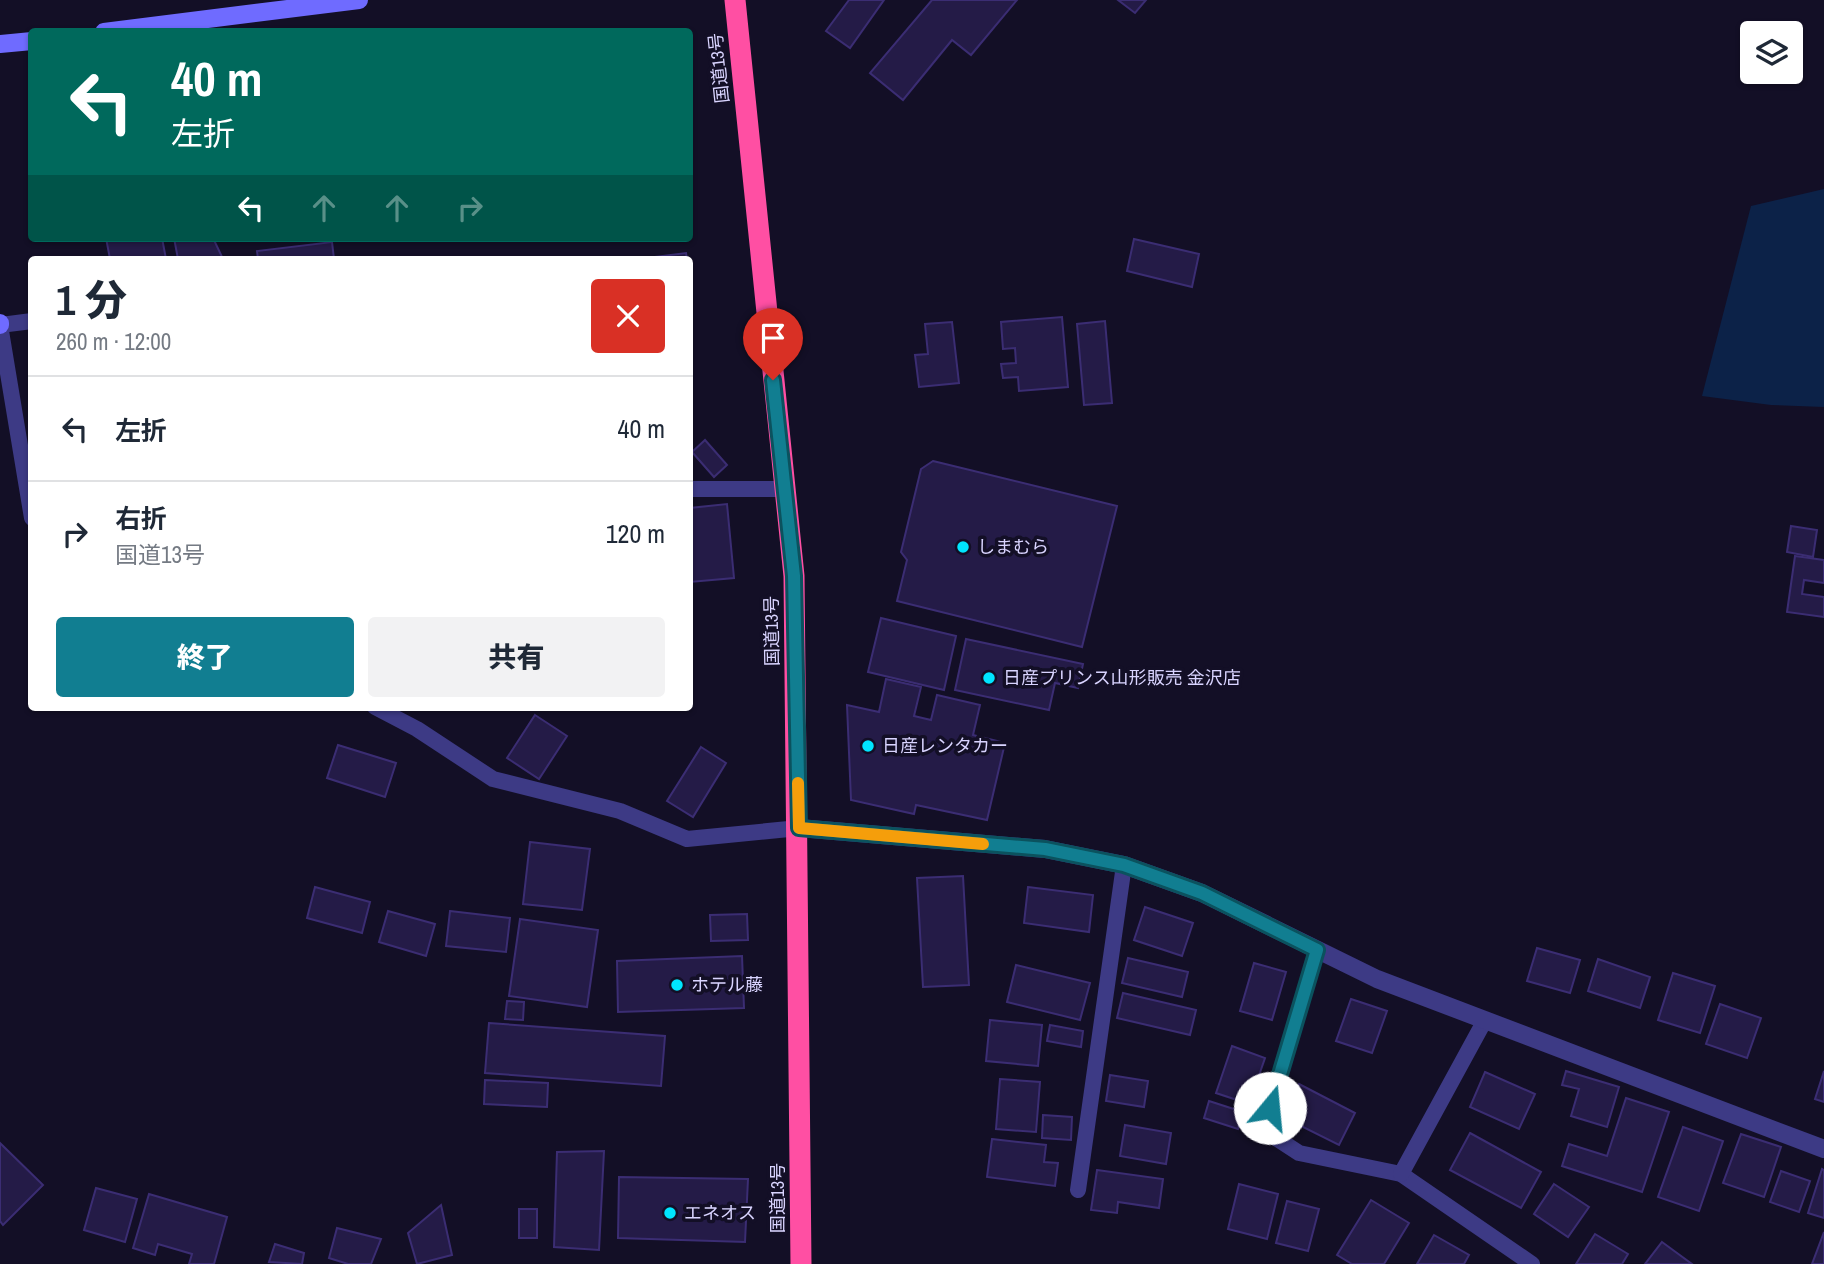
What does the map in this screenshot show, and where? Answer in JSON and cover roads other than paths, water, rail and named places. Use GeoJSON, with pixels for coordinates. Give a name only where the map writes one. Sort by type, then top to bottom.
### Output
{"type":"FeatureCollection","features":[{"type":"Feature","properties":{"kind":"highway","name":"国道13号"},"geometry":{"type":"LineString","coordinates":[[735,0],[794,576],[799,828],[801,1264]]}},
{"type":"Feature","properties":{"kind":"street"},"geometry":{"type":"LineString","coordinates":[[136,28],[359,0]]}},
{"type":"Feature","properties":{"kind":"street"},"geometry":{"type":"LineString","coordinates":[[0,44],[28,40]]}},
{"type":"Feature","properties":{"kind":"street"},"geometry":{"type":"LineString","coordinates":[[799,828],[1045,849],[1124,865],[1202,893],[1377,979],[1824,1149]]}},
{"type":"Feature","properties":{"kind":"lane"},"geometry":{"type":"LineString","coordinates":[[28,321],[0,324],[28,494]]}},
{"type":"Feature","properties":{"kind":"lane"},"geometry":{"type":"LineString","coordinates":[[693,489],[784,489]]}},
{"type":"Feature","properties":{"kind":"lane"},"geometry":{"type":"LineString","coordinates":[[382,711],[417,729],[493,779],[620,811],[687,839],[799,828]]}},
{"type":"Feature","properties":{"kind":"lane"},"geometry":{"type":"LineString","coordinates":[[1078,1189],[1124,865]]}},
{"type":"Feature","properties":{"kind":"lane"},"geometry":{"type":"LineString","coordinates":[[1317,950],[1270,1108],[1276,1138],[1299,1153],[1401,1174],[1532,1264]]}},
{"type":"Feature","properties":{"kind":"lane"},"geometry":{"type":"LineString","coordinates":[[1401,1174],[1485,1020]]}},
{"type":"Feature","properties":{"kind":"water"},"geometry":{"type":"Polygon","coordinates":[[[1824,189],[1824,407],[1771,405],[1702,396],[1751,206],[1824,189]]]}},
{"type":"Feature","properties":{"kind":"place","name":"しまむら"},"geometry":{"type":"Point","coordinates":[963,547]}},
{"type":"Feature","properties":{"kind":"place","name":"日産プリンス山形販売 金沢店"},"geometry":{"type":"Point","coordinates":[989,678]}},
{"type":"Feature","properties":{"kind":"place","name":"日産レンタカー"},"geometry":{"type":"Point","coordinates":[868,746]}},
{"type":"Feature","properties":{"kind":"place","name":"ホテル藤"},"geometry":{"type":"Point","coordinates":[677,985]}},
{"type":"Feature","properties":{"kind":"place","name":"エネオス"},"geometry":{"type":"Point","coordinates":[670,1213]}}]}
